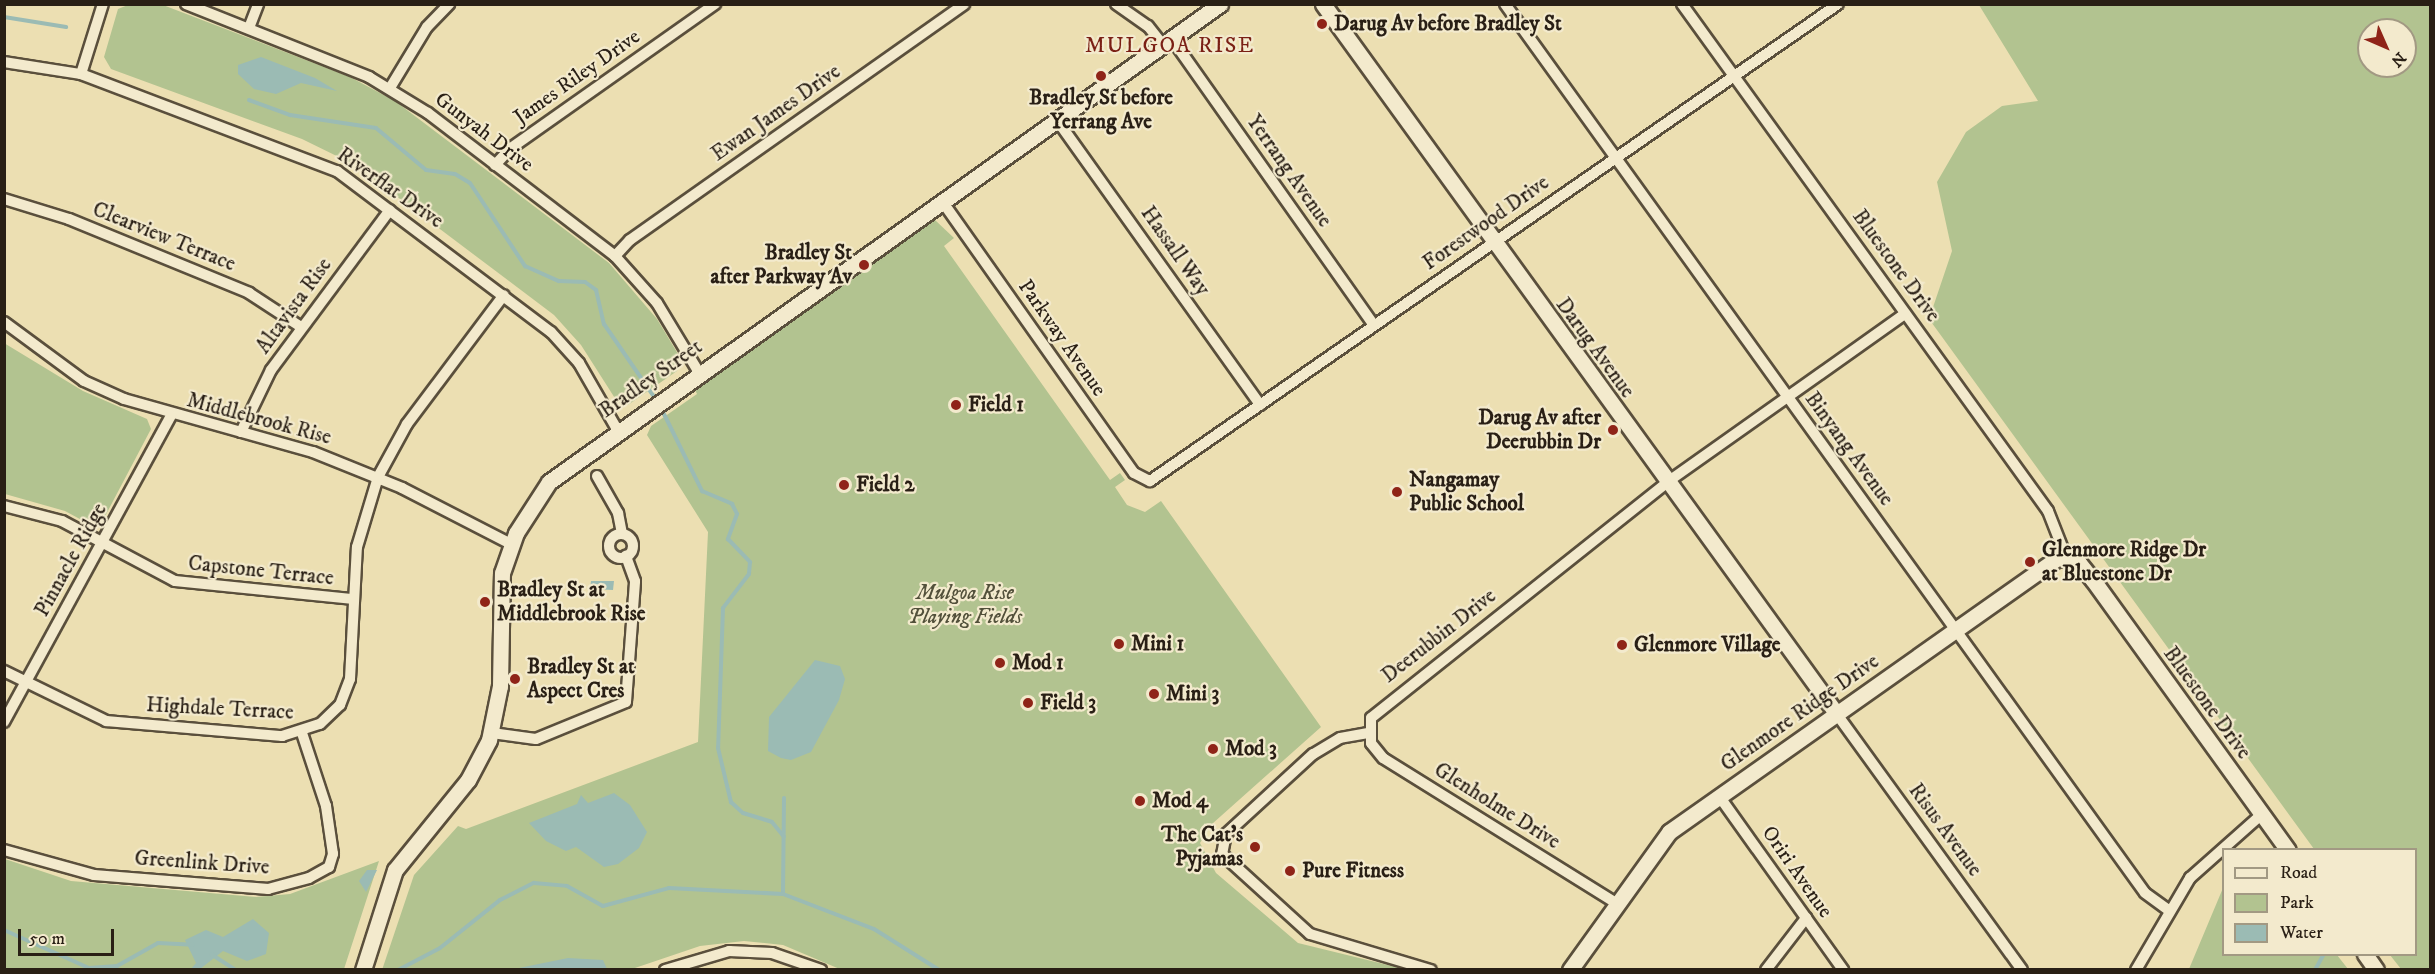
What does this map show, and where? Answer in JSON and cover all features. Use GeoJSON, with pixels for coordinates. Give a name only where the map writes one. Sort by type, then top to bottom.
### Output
{"type":"FeatureCollection","features":[{"type":"Feature","properties":{"kind":"street"},"geometry":{"type":"LineString","coordinates":[[81,74],[103,4]]}},
{"type":"Feature","properties":{"kind":"street","name":"Gunyah Drive"},"geometry":{"type":"LineString","coordinates":[[186,4],[390,88],[615,256],[657,303],[698,371]]}},
{"type":"Feature","properties":{"kind":"street"},"geometry":{"type":"LineString","coordinates":[[249,28],[258,4]]}},
{"type":"Feature","properties":{"kind":"street"},"geometry":{"type":"LineString","coordinates":[[390,88],[428,27],[449,4]]}},
{"type":"Feature","properties":{"kind":"street","name":"James Riley Drive"},"geometry":{"type":"LineString","coordinates":[[495,165],[511,148],[715,4]]}},
{"type":"Feature","properties":{"kind":"street","name":"Ewan James Drive"},"geometry":{"type":"LineString","coordinates":[[615,256],[630,240],[964,4]]}},
{"type":"Feature","properties":{"kind":"street","name":"Yerrang Avenue"},"geometry":{"type":"LineString","coordinates":[[1116,4],[1167,42],[1374,325]]}},
{"type":"Feature","properties":{"kind":"street","name":"Bradley Street"},"geometry":{"type":"LineString","coordinates":[[363,969],[395,870],[468,780],[492,733],[501,675],[499,589],[511,544],[549,482],[617,429],[698,371],[1220,4]]}},
{"type":"Feature","properties":{"kind":"street","name":"Darug Avenue"},"geometry":{"type":"LineString","coordinates":[[1323,4],[1666,483],[1836,713]]}},
{"type":"Feature","properties":{"kind":"street","name":"Binyang Avenue"},"geometry":{"type":"LineString","coordinates":[[1505,4],[2145,893],[2167,909]]}},
{"type":"Feature","properties":{"kind":"street","name":"Bluestone Drive"},"geometry":{"type":"LineString","coordinates":[[1682,4],[2055,521],[2066,557],[2093,580],[2287,848]]}},
{"type":"Feature","properties":{"kind":"street","name":"Forestwood Drive"},"geometry":{"type":"LineString","coordinates":[[1160,477],[1492,242],[1735,79],[1838,4]]}},
{"type":"Feature","properties":{"kind":"street","name":"Riverflat Drive"},"geometry":{"type":"LineString","coordinates":[[4,62],[81,74],[320,163],[390,210],[504,295],[568,349],[617,429]]}},
{"type":"Feature","properties":{"kind":"street","name":"Hassall Way"},"geometry":{"type":"LineString","coordinates":[[1058,120],[1260,405]]}},
{"type":"Feature","properties":{"kind":"street","name":"Clearview Terrace"},"geometry":{"type":"LineString","coordinates":[[4,199],[69,219],[249,293],[301,327]]}},
{"type":"Feature","properties":{"kind":"street","name":"Parkway Avenue"},"geometry":{"type":"LineString","coordinates":[[942,201],[1134,473],[1146,482],[1160,477]]}},
{"type":"Feature","properties":{"kind":"street","name":"Altavista Rise"},"geometry":{"type":"LineString","coordinates":[[241,432],[271,370],[390,210]]}},
{"type":"Feature","properties":{"kind":"street","name":"Highdale Terrace"},"geometry":{"type":"LineString","coordinates":[[4,671],[106,721],[274,736],[302,733],[327,718],[344,697],[351,668],[351,599],[357,547],[378,477],[407,424],[504,295]]}},
{"type":"Feature","properties":{"kind":"street","name":"Deerubbin Drive"},"geometry":{"type":"LineString","coordinates":[[1368,734],[1374,713],[1392,697],[1666,483],[1905,314]]}},
{"type":"Feature","properties":{"kind":"street","name":"Middlebrook Rise"},"geometry":{"type":"LineString","coordinates":[[4,322],[84,381],[171,416],[241,432],[378,477],[511,544]]}},
{"type":"Feature","properties":{"kind":"street","name":"Pinnacle Ridge"},"geometry":{"type":"LineString","coordinates":[[4,722],[171,416]]}},
{"type":"Feature","properties":{"kind":"street"},"geometry":{"type":"LineString","coordinates":[[492,733],[536,739],[626,702],[635,581],[626,556],[633,543],[622,534],[618,513],[597,477]]}},
{"type":"Feature","properties":{"kind":"street","name":"Capstone Terrace"},"geometry":{"type":"LineString","coordinates":[[4,506],[62,521],[175,581],[351,599]]}},
{"type":"Feature","properties":{"kind":"street"},"geometry":{"type":"LineString","coordinates":[[622,534],[609,546],[614,556],[626,556]]}},
{"type":"Feature","properties":{"kind":"street","name":"Glenmore Ridge Drive"},"geometry":{"type":"LineString","coordinates":[[1570,969],[1659,843],[1719,796],[2053,559],[2066,557]]}},
{"type":"Feature","properties":{"kind":"street","name":"Risus Avenue"},"geometry":{"type":"LineString","coordinates":[[1836,713],[2022,969]]}},
{"type":"Feature","properties":{"kind":"street","name":"Greenlink Drive"},"geometry":{"type":"LineString","coordinates":[[4,850],[87,874],[268,889],[309,878],[329,867],[333,854],[326,806],[302,733]]}},
{"type":"Feature","properties":{"kind":"street"},"geometry":{"type":"LineString","coordinates":[[1368,734],[1340,738],[1313,753],[1226,834],[1222,854],[1310,934],[1431,969]]}},
{"type":"Feature","properties":{"kind":"street","name":"Glenholme Drive"},"geometry":{"type":"LineString","coordinates":[[1368,734],[1383,758],[1616,903]]}},
{"type":"Feature","properties":{"kind":"street","name":"Oriri Avenue"},"geometry":{"type":"LineString","coordinates":[[1719,796],[1843,969]]}},
{"type":"Feature","properties":{"kind":"street"},"geometry":{"type":"LineString","coordinates":[[2136,969],[2167,909],[2202,865],[2262,814]]}},
{"type":"Feature","properties":{"kind":"street"},"geometry":{"type":"LineString","coordinates":[[1766,969],[1806,918]]}},
{"type":"Feature","properties":{"kind":"street"},"geometry":{"type":"LineString","coordinates":[[665,969],[729,951],[772,953],[821,969]]}},
{"type":"Feature","properties":{"kind":"street"},"geometry":{"type":"LineString","coordinates":[[2366,956],[2376,969]]}},
{"type":"Feature","properties":{"kind":"green space"},"geometry":{"type":"Polygon","coordinates":[[[128,5],[163,5],[350,77],[395,101],[609,263],[657,319],[681,359],[677,371],[628,405],[618,403],[581,345],[554,315],[355,165],[302,139],[111,69],[104,57],[118,9],[128,5]]]}},
{"type":"Feature","properties":{"kind":"green space"},"geometry":{"type":"Polygon","coordinates":[[[1979,5],[2430,5],[2430,969],[2401,969],[2391,956],[2417,956],[2417,848],[2313,848],[1929,319],[1952,251],[1937,182],[1966,132],[2002,106],[2038,101],[1979,5]]]}},
{"type":"Feature","properties":{"kind":"green space","name":"Mulgoa Rise Playing Fields"},"geometry":{"type":"Polygon","coordinates":[[[935,220],[954,238],[944,246],[1110,480],[1120,473],[1125,480],[1115,487],[1127,505],[1145,512],[1161,501],[1321,727],[1212,824],[1200,843],[1216,873],[1298,943],[1404,969],[842,970],[783,945],[744,941],[700,946],[632,969],[382,970],[414,875],[458,826],[466,829],[698,742],[708,532],[647,435],[651,426],[697,394],[693,386],[935,220]]]}},
{"type":"Feature","properties":{"kind":"green space"},"geometry":{"type":"Polygon","coordinates":[[[4,343],[83,391],[147,419],[151,429],[102,522],[91,525],[65,511],[5,494],[4,343]]]}},
{"type":"Feature","properties":{"kind":"green space"},"geometry":{"type":"Polygon","coordinates":[[[5,859],[71,881],[256,897],[290,894],[379,861],[344,969],[5,970],[5,859]]]}},
{"type":"Feature","properties":{"kind":"green space"},"geometry":{"type":"Polygon","coordinates":[[[2222,890],[2222,956],[2338,956],[2348,969],[2189,969],[2222,890]]]}},
{"type":"Feature","properties":{"kind":"water"},"geometry":{"type":"Polygon","coordinates":[[[261,57],[315,78],[337,91],[301,83],[276,94],[254,89],[238,74],[238,65],[261,57]]]}},
{"type":"Feature","properties":{"kind":"water"},"geometry":{"type":"Polygon","coordinates":[[[591,581],[614,581],[613,590],[590,589],[591,581]]]}},
{"type":"Feature","properties":{"kind":"water"},"geometry":{"type":"Polygon","coordinates":[[[815,660],[840,666],[845,679],[839,700],[811,752],[791,760],[781,758],[768,751],[769,717],[815,660]]]}},
{"type":"Feature","properties":{"kind":"water"},"geometry":{"type":"Polygon","coordinates":[[[614,793],[630,805],[647,832],[639,848],[618,864],[604,867],[576,847],[566,851],[546,841],[529,823],[577,804],[581,795],[588,803],[614,793]]]}},
{"type":"Feature","properties":{"kind":"water"},"geometry":{"type":"Polygon","coordinates":[[[367,870],[377,870],[366,892],[359,881],[367,870]]]}},
{"type":"Feature","properties":{"kind":"water"},"geometry":{"type":"Polygon","coordinates":[[[253,919],[269,933],[266,954],[247,961],[223,951],[200,969],[191,969],[196,963],[185,940],[206,930],[223,937],[253,919]]]}},
{"type":"Feature","properties":{"kind":"water"},"geometry":{"type":"Polygon","coordinates":[[[568,958],[603,960],[607,969],[514,969],[568,958]]]}},
{"type":"Feature","properties":{"kind":"waterway"},"geometry":{"type":"LineString","coordinates":[[4,17],[66,27]]}},
{"type":"Feature","properties":{"kind":"waterway"},"geometry":{"type":"LineString","coordinates":[[249,100],[290,115],[376,128],[426,170],[455,174],[470,183],[525,266],[559,281],[585,282],[596,290],[604,324],[657,401]]}},
{"type":"Feature","properties":{"kind":"waterway"},"geometry":{"type":"LineString","coordinates":[[661,408],[702,491],[732,504],[737,514],[728,539],[750,562],[749,574],[723,608],[718,748],[731,802],[743,813],[772,822],[784,837]]}},
{"type":"Feature","properties":{"kind":"waterway"},"geometry":{"type":"LineString","coordinates":[[783,894],[784,798]]}},
{"type":"Feature","properties":{"kind":"waterway"},"geometry":{"type":"LineString","coordinates":[[398,970],[440,948],[500,900],[534,883],[567,886],[603,906],[669,888],[783,894],[874,929],[939,970]]}},
{"type":"Feature","properties":{"kind":"waterway"},"geometry":{"type":"LineString","coordinates":[[4,930],[89,968],[117,966],[158,943],[193,945]]}},
{"type":"Feature","properties":{"kind":"waterway"},"geometry":{"type":"LineString","coordinates":[[211,954],[236,970]]}},
{"type":"Feature","properties":{"kind":"waterway"},"geometry":{"type":"LineString","coordinates":[[2315,970],[2323,956]]}},
{"type":"Feature","properties":{"kind":"waterway"},"geometry":{"type":"LineString","coordinates":[[288,970],[315,970]]}},
{"type":"Feature","properties":{"kind":"place","name":"Darug Av before Bradley St"},"geometry":{"type":"Point","coordinates":[1322,24]}},
{"type":"Feature","properties":{"kind":"place","name":"Bradley St before Yerrang Ave"},"geometry":{"type":"Point","coordinates":[1101,76]}},
{"type":"Feature","properties":{"kind":"place","name":"Bradley St after Parkway Av"},"geometry":{"type":"Point","coordinates":[864,265]}},
{"type":"Feature","properties":{"kind":"place","name":"Field 1"},"geometry":{"type":"Point","coordinates":[956,405]}},
{"type":"Feature","properties":{"kind":"place","name":"Darug Av after Deerubbin Dr"},"geometry":{"type":"Point","coordinates":[1613,430]}},
{"type":"Feature","properties":{"kind":"place","name":"Field 2"},"geometry":{"type":"Point","coordinates":[844,485]}},
{"type":"Feature","properties":{"kind":"place","name":"Nangamay Public School"},"geometry":{"type":"Point","coordinates":[1397,492]}},
{"type":"Feature","properties":{"kind":"place","name":"Glenmore Ridge Dr at Bluestone Dr"},"geometry":{"type":"Point","coordinates":[2030,562]}},
{"type":"Feature","properties":{"kind":"place","name":"Bradley St at Middlebrook Rise"},"geometry":{"type":"Point","coordinates":[485,602]}},
{"type":"Feature","properties":{"kind":"place","name":"Mini 1"},"geometry":{"type":"Point","coordinates":[1119,644]}},
{"type":"Feature","properties":{"kind":"place","name":"Glenmore Village"},"geometry":{"type":"Point","coordinates":[1622,645]}},
{"type":"Feature","properties":{"kind":"place","name":"Mod 1"},"geometry":{"type":"Point","coordinates":[1000,663]}},
{"type":"Feature","properties":{"kind":"place","name":"Bradley St at Aspect Cres"},"geometry":{"type":"Point","coordinates":[515,679]}},
{"type":"Feature","properties":{"kind":"place","name":"Mini 3"},"geometry":{"type":"Point","coordinates":[1154,694]}},
{"type":"Feature","properties":{"kind":"place","name":"Field 3"},"geometry":{"type":"Point","coordinates":[1028,703]}},
{"type":"Feature","properties":{"kind":"place","name":"Mod 3"},"geometry":{"type":"Point","coordinates":[1213,749]}},
{"type":"Feature","properties":{"kind":"place","name":"Mod 4"},"geometry":{"type":"Point","coordinates":[1140,801]}},
{"type":"Feature","properties":{"kind":"place","name":"The Cat's Pyjamas"},"geometry":{"type":"Point","coordinates":[1255,847]}},
{"type":"Feature","properties":{"kind":"place","name":"Pure Fitness"},"geometry":{"type":"Point","coordinates":[1290,871]}},
{"type":"Feature","properties":{"kind":"district","name":"MULGOA RISE"},"geometry":{"type":"Point","coordinates":[1170,46]}}]}
